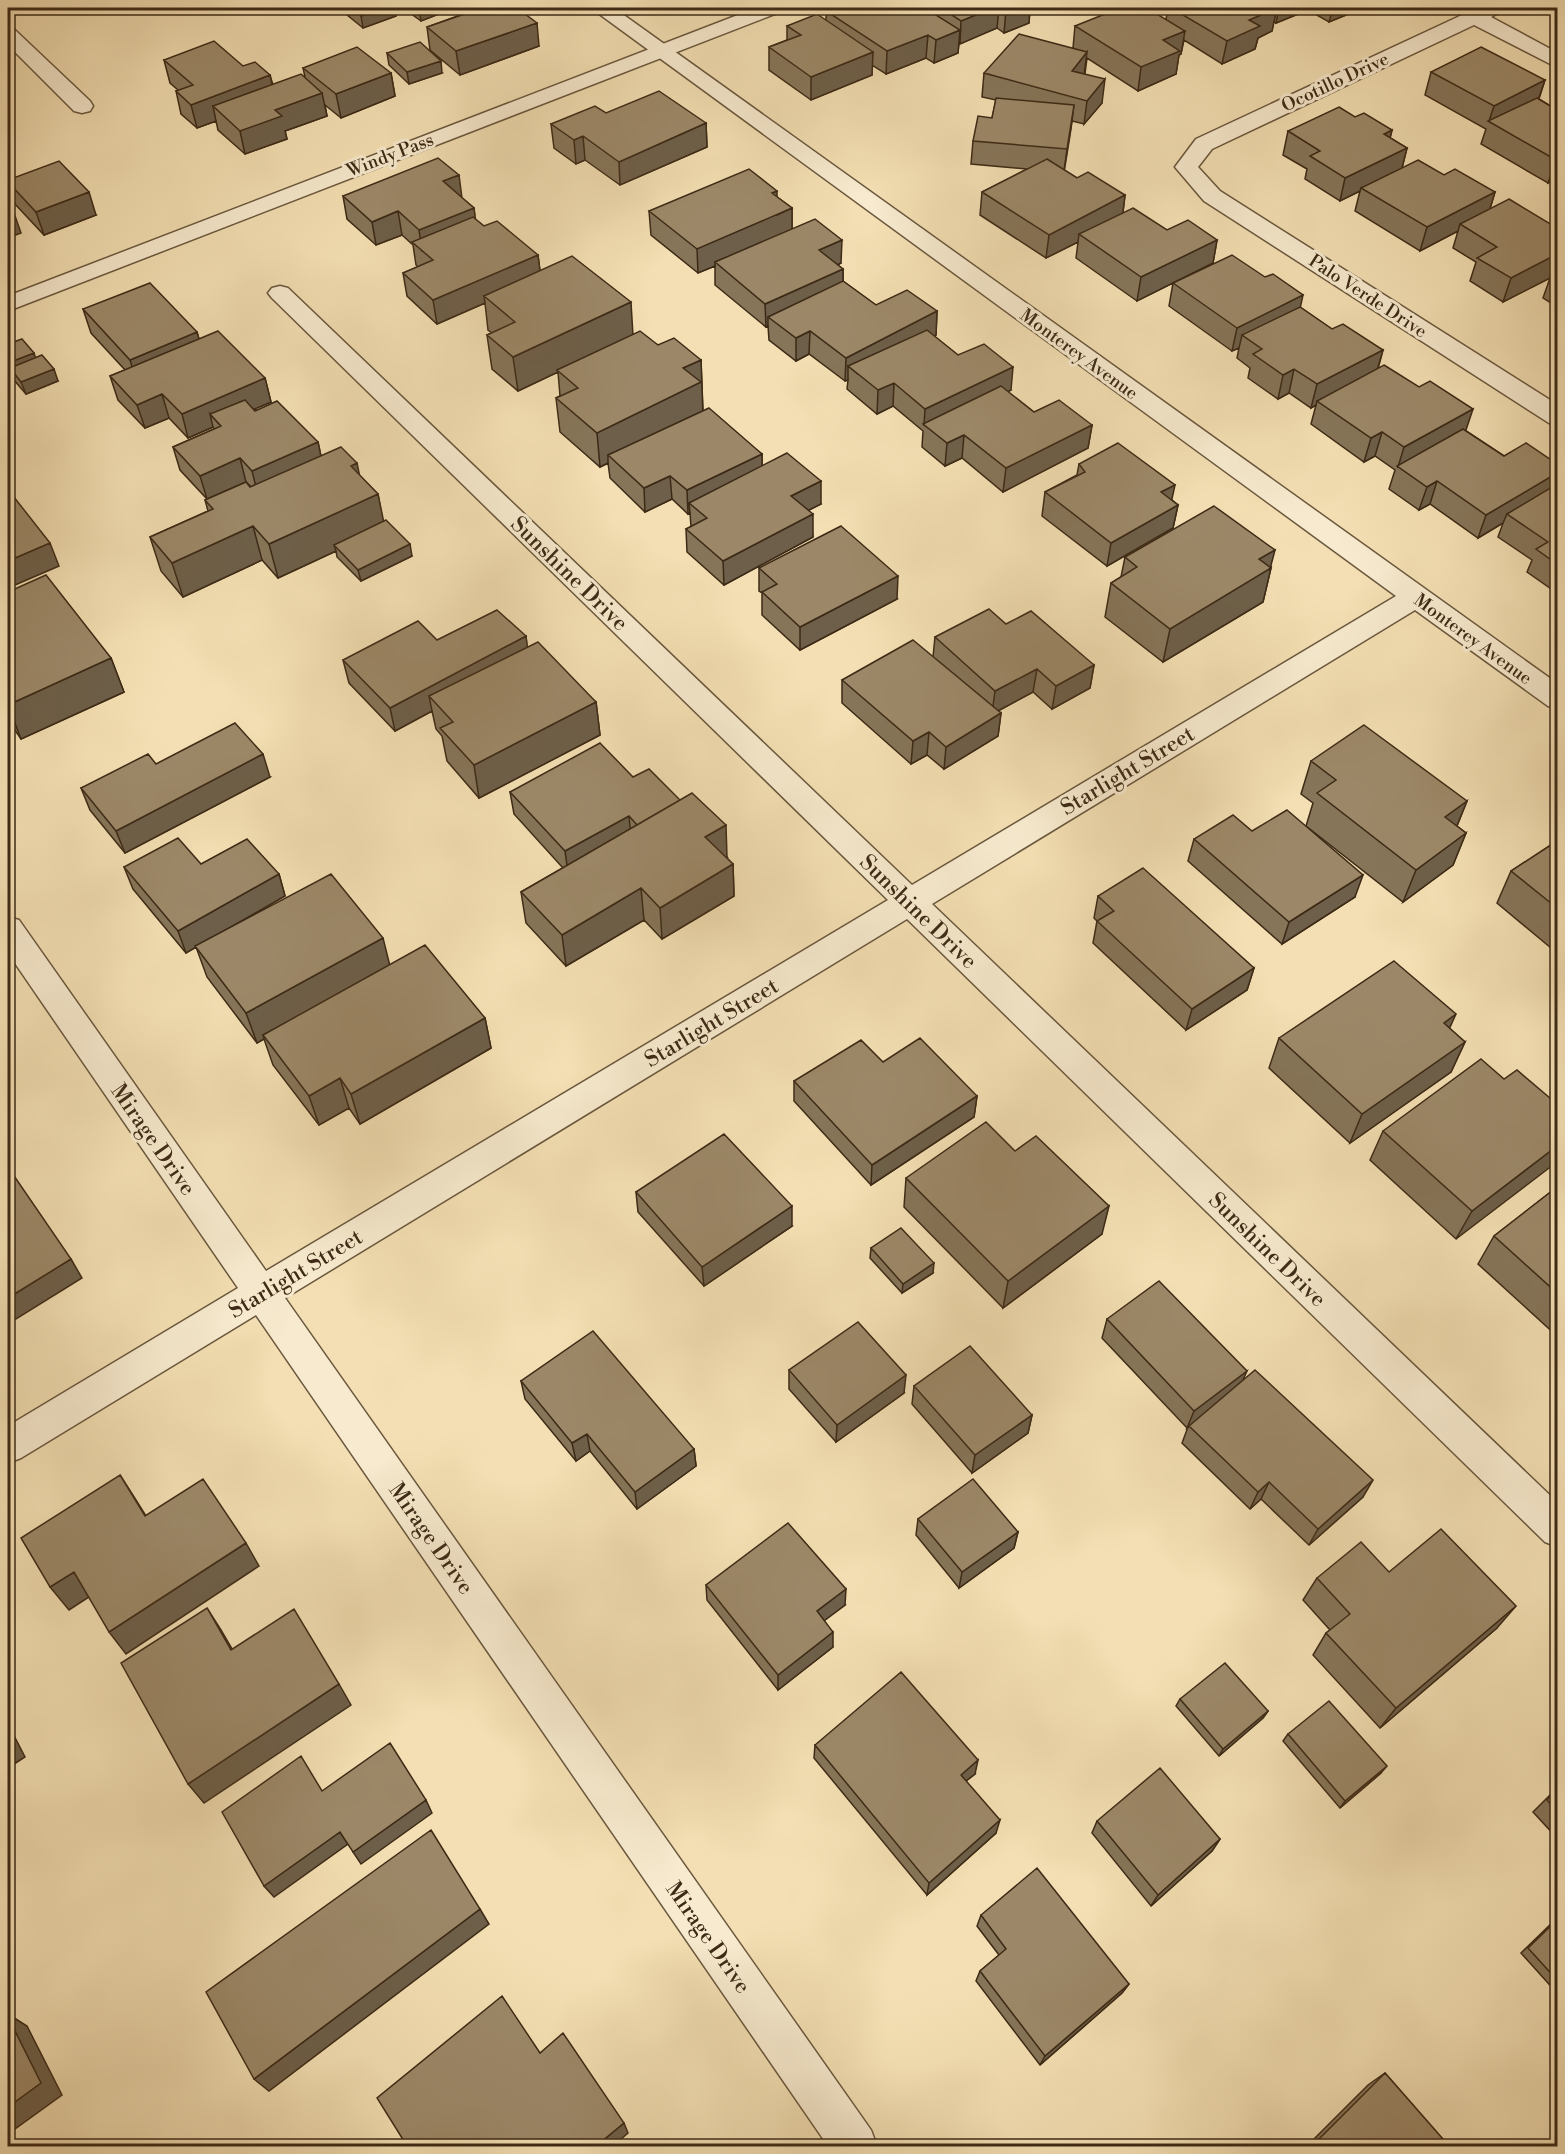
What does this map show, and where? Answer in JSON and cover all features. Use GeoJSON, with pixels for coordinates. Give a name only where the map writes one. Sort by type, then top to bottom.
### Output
{"type":"FeatureCollection","features":[{"type":"Feature","properties":{"kind":"street","name":"Monterey Avenue"},"geometry":{"type":"LineString","coordinates":[[601,8],[1557,699]]}},
{"type":"Feature","properties":{"kind":"street","name":"Windy Pass"},"geometry":{"type":"LineString","coordinates":[[8,304],[772,8]]}},
{"type":"Feature","properties":{"kind":"street"},"geometry":{"type":"LineString","coordinates":[[1483,12],[1557,62]]}},
{"type":"Feature","properties":{"kind":"street","name":"Ocotillo Drive"},"geometry":{"type":"LineString","coordinates":[[1186,167],[1204,144],[1483,12]]}},
{"type":"Feature","properties":{"kind":"street"},"geometry":{"type":"LineString","coordinates":[[8,34],[82,106]]}},
{"type":"Feature","properties":{"kind":"street","name":"Palo Verde Drive"},"geometry":{"type":"LineString","coordinates":[[1186,167],[1212,196],[1557,417]]}},
{"type":"Feature","properties":{"kind":"street","name":"Sunshine Drive"},"geometry":{"type":"LineString","coordinates":[[280,293],[1557,1529]]}},
{"type":"Feature","properties":{"kind":"street","name":"Starlight Street"},"geometry":{"type":"LineString","coordinates":[[8,1446],[1414,597]]}},
{"type":"Feature","properties":{"kind":"street","name":"Mirage Drive"},"geometry":{"type":"LineString","coordinates":[[8,929],[855,2146]]}},
{"type":"Feature","properties":{"kind":"building"},"geometry":{"type":"Polygon","coordinates":[[[351,8],[386,8],[361,16],[351,8]]]}},
{"type":"Feature","properties":{"kind":"building"},"geometry":{"type":"Polygon","coordinates":[[[482,8],[517,8],[537,23],[456,51],[427,27],[482,8]]]}},
{"type":"Feature","properties":{"kind":"building"},"geometry":{"type":"Polygon","coordinates":[[[834,8],[925,8],[960,30],[936,40],[928,35],[887,51],[826,11],[834,8]]]}},
{"type":"Feature","properties":{"kind":"building"},"geometry":{"type":"Polygon","coordinates":[[[941,8],[993,8],[961,21],[941,8]]]}},
{"type":"Feature","properties":{"kind":"building"},"geometry":{"type":"Polygon","coordinates":[[[1120,8],[1147,8],[1185,31],[1163,40],[1180,51],[1141,67],[1075,26],[1120,8]]]}},
{"type":"Feature","properties":{"kind":"building"},"geometry":{"type":"Polygon","coordinates":[[[1171,8],[1277,8],[1249,20],[1260,26],[1227,41],[1171,8]]]}},
{"type":"Feature","properties":{"kind":"building"},"geometry":{"type":"Polygon","coordinates":[[[817,14],[873,52],[811,77],[769,47],[801,35],[787,26],[817,14]]]}},
{"type":"Feature","properties":{"kind":"building"},"geometry":{"type":"Polygon","coordinates":[[[1019,34],[1087,52],[1072,71],[1105,79],[1087,101],[984,73],[1019,34]]]}},
{"type":"Feature","properties":{"kind":"building"},"geometry":{"type":"Polygon","coordinates":[[[214,41],[243,66],[255,62],[270,75],[191,105],[176,91],[193,85],[164,60],[214,41]]]}},
{"type":"Feature","properties":{"kind":"building"},"geometry":{"type":"Polygon","coordinates":[[[420,42],[441,61],[407,72],[387,53],[420,42]]]}},
{"type":"Feature","properties":{"kind":"building"},"geometry":{"type":"Polygon","coordinates":[[[357,47],[391,73],[336,94],[303,68],[357,47]]]}},
{"type":"Feature","properties":{"kind":"building"},"geometry":{"type":"Polygon","coordinates":[[[1481,47],[1545,80],[1494,106],[1431,72],[1481,47]]]}},
{"type":"Feature","properties":{"kind":"building"},"geometry":{"type":"Polygon","coordinates":[[[301,74],[322,93],[275,110],[282,116],[240,131],[213,106],[301,74]]]}},
{"type":"Feature","properties":{"kind":"building"},"geometry":{"type":"Polygon","coordinates":[[[659,91],[706,123],[619,162],[583,136],[574,140],[551,124],[595,106],[606,113],[659,91]]]}},
{"type":"Feature","properties":{"kind":"building"},"geometry":{"type":"Polygon","coordinates":[[[996,98],[1074,105],[1067,149],[973,141],[978,116],[992,118],[996,98]]]}},
{"type":"Feature","properties":{"kind":"building"},"geometry":{"type":"Polygon","coordinates":[[[1537,98],[1557,110],[1556,160],[1488,121],[1537,98]]]}},
{"type":"Feature","properties":{"kind":"building"},"geometry":{"type":"Polygon","coordinates":[[[1339,107],[1355,117],[1364,113],[1392,130],[1384,134],[1407,148],[1345,178],[1310,156],[1320,151],[1288,131],[1339,107]]]}},
{"type":"Feature","properties":{"kind":"building"},"geometry":{"type":"Polygon","coordinates":[[[438,158],[459,175],[443,181],[474,208],[419,230],[398,211],[372,222],[343,196],[438,158]]]}},
{"type":"Feature","properties":{"kind":"building"},"geometry":{"type":"Polygon","coordinates":[[[1047,159],[1077,178],[1088,172],[1125,195],[1049,235],[982,192],[1047,159]]]}},
{"type":"Feature","properties":{"kind":"building"},"geometry":{"type":"Polygon","coordinates":[[[1418,160],[1444,175],[1455,169],[1495,192],[1427,227],[1361,188],[1418,160]]]}},
{"type":"Feature","properties":{"kind":"building"},"geometry":{"type":"Polygon","coordinates":[[[59,161],[89,192],[36,212],[8,180],[59,161]]]}},
{"type":"Feature","properties":{"kind":"building"},"geometry":{"type":"Polygon","coordinates":[[[749,169],[777,191],[772,193],[792,208],[697,249],[649,211],[749,169]]]}},
{"type":"Feature","properties":{"kind":"building"},"geometry":{"type":"Polygon","coordinates":[[[1509,199],[1557,228],[1557,254],[1511,278],[1477,258],[1497,247],[1460,224],[1509,199]]]}},
{"type":"Feature","properties":{"kind":"building"},"geometry":{"type":"Polygon","coordinates":[[[1133,208],[1167,230],[1188,220],[1217,240],[1141,277],[1079,234],[1133,208]]]}},
{"type":"Feature","properties":{"kind":"building"},"geometry":{"type":"Polygon","coordinates":[[[473,217],[484,226],[497,221],[538,255],[433,300],[403,273],[433,260],[412,242],[473,217]]]}},
{"type":"Feature","properties":{"kind":"building"},"geometry":{"type":"Polygon","coordinates":[[[815,219],[842,240],[819,250],[843,269],[765,304],[715,262],[815,219]]]}},
{"type":"Feature","properties":{"kind":"building"},"geometry":{"type":"Polygon","coordinates":[[[1232,255],[1265,277],[1273,274],[1303,295],[1237,328],[1173,283],[1232,255]]]}},
{"type":"Feature","properties":{"kind":"building"},"geometry":{"type":"Polygon","coordinates":[[[572,256],[631,302],[513,357],[487,335],[515,322],[484,296],[572,256]]]}},
{"type":"Feature","properties":{"kind":"building"},"geometry":{"type":"Polygon","coordinates":[[[843,281],[876,305],[907,290],[937,311],[846,358],[810,331],[796,338],[768,317],[843,281]]]}},
{"type":"Feature","properties":{"kind":"building"},"geometry":{"type":"Polygon","coordinates":[[[150,283],[197,332],[130,360],[83,309],[150,283]]]}},
{"type":"Feature","properties":{"kind":"building"},"geometry":{"type":"Polygon","coordinates":[[[1300,307],[1332,329],[1343,324],[1383,350],[1317,384],[1294,369],[1283,375],[1253,354],[1262,349],[1242,335],[1300,307]]]}},
{"type":"Feature","properties":{"kind":"building"},"geometry":{"type":"Polygon","coordinates":[[[927,330],[958,355],[984,344],[1013,367],[925,409],[894,383],[878,390],[848,366],[927,330]]]}},
{"type":"Feature","properties":{"kind":"building"},"geometry":{"type":"Polygon","coordinates":[[[218,331],[265,378],[182,414],[162,394],[137,405],[110,376],[218,331]]]}},
{"type":"Feature","properties":{"kind":"building"},"geometry":{"type":"Polygon","coordinates":[[[640,331],[658,345],[674,338],[701,360],[683,368],[701,382],[597,433],[556,398],[578,388],[557,370],[640,331]]]}},
{"type":"Feature","properties":{"kind":"building"},"geometry":{"type":"Polygon","coordinates":[[[22,339],[34,353],[8,363],[8,344],[22,339]]]}},
{"type":"Feature","properties":{"kind":"building"},"geometry":{"type":"Polygon","coordinates":[[[42,355],[54,369],[21,382],[10,368],[42,355]]]}},
{"type":"Feature","properties":{"kind":"building"},"geometry":{"type":"Polygon","coordinates":[[[1384,365],[1419,387],[1430,381],[1473,409],[1404,447],[1382,432],[1371,438],[1317,401],[1384,365]]]}},
{"type":"Feature","properties":{"kind":"building"},"geometry":{"type":"Polygon","coordinates":[[[1001,386],[1034,412],[1059,400],[1092,425],[1006,468],[964,435],[947,443],[923,424],[1001,386]]]}},
{"type":"Feature","properties":{"kind":"building"},"geometry":{"type":"Polygon","coordinates":[[[245,400],[255,411],[277,401],[318,442],[252,471],[240,458],[200,476],[173,447],[221,426],[210,414],[245,400]]]}},
{"type":"Feature","properties":{"kind":"building"},"geometry":{"type":"Polygon","coordinates":[[[709,408],[762,454],[687,490],[670,476],[644,488],[608,455],[709,408]]]}},
{"type":"Feature","properties":{"kind":"building"},"geometry":{"type":"Polygon","coordinates":[[[1463,429],[1504,456],[1526,443],[1557,464],[1557,473],[1486,515],[1437,481],[1427,487],[1397,466],[1463,429]]]}},
{"type":"Feature","properties":{"kind":"building"},"geometry":{"type":"Polygon","coordinates":[[[1118,443],[1175,485],[1161,492],[1178,505],[1111,543],[1045,492],[1085,472],[1079,464],[1118,443]]]}},
{"type":"Feature","properties":{"kind":"building"},"geometry":{"type":"Polygon","coordinates":[[[341,447],[357,463],[351,466],[378,494],[269,544],[253,526],[172,563],[150,537],[213,509],[205,500],[246,482],[250,487],[341,447]]]}},
{"type":"Feature","properties":{"kind":"building"},"geometry":{"type":"Polygon","coordinates":[[[787,453],[821,481],[791,496],[813,514],[723,561],[686,529],[707,518],[689,503],[787,453]]]}},
{"type":"Feature","properties":{"kind":"building"},"geometry":{"type":"Polygon","coordinates":[[[1557,484],[1557,564],[1536,549],[1548,542],[1507,514],[1557,484]]]}},
{"type":"Feature","properties":{"kind":"building"},"geometry":{"type":"Polygon","coordinates":[[[10,492],[50,543],[8,561],[8,493],[10,492]]]}},
{"type":"Feature","properties":{"kind":"building"},"geometry":{"type":"Polygon","coordinates":[[[1214,506],[1275,550],[1259,559],[1271,568],[1170,629],[1111,583],[1137,567],[1125,557],[1214,506]]]}},
{"type":"Feature","properties":{"kind":"building"},"geometry":{"type":"Polygon","coordinates":[[[386,520],[410,544],[358,570],[334,545],[386,520]]]}},
{"type":"Feature","properties":{"kind":"building"},"geometry":{"type":"Polygon","coordinates":[[[841,526],[898,576],[800,627],[762,592],[777,584],[759,568],[841,526]]]}},
{"type":"Feature","properties":{"kind":"building"},"geometry":{"type":"Polygon","coordinates":[[[46,575],[111,658],[8,705],[8,592],[46,575]]]}},
{"type":"Feature","properties":{"kind":"building"},"geometry":{"type":"Polygon","coordinates":[[[989,609],[1006,624],[1031,611],[1094,665],[1056,686],[1037,669],[995,691],[935,637],[989,609]]]}},
{"type":"Feature","properties":{"kind":"building"},"geometry":{"type":"Polygon","coordinates":[[[497,610],[526,636],[390,708],[343,660],[418,621],[437,640],[497,610]]]}},
{"type":"Feature","properties":{"kind":"building"},"geometry":{"type":"Polygon","coordinates":[[[913,640],[1001,713],[946,747],[929,732],[913,741],[842,680],[913,640]]]}},
{"type":"Feature","properties":{"kind":"building"},"geometry":{"type":"Polygon","coordinates":[[[538,642],[596,702],[474,765],[440,728],[453,722],[429,696],[538,642]]]}},
{"type":"Feature","properties":{"kind":"building"},"geometry":{"type":"Polygon","coordinates":[[[235,723],[263,754],[116,831],[81,788],[148,754],[156,764],[235,723]]]}},
{"type":"Feature","properties":{"kind":"building"},"geometry":{"type":"Polygon","coordinates":[[[1364,725],[1467,801],[1445,817],[1466,833],[1416,870],[1317,793],[1336,780],[1311,761],[1364,725]]]}},
{"type":"Feature","properties":{"kind":"building"},"geometry":{"type":"Polygon","coordinates":[[[600,743],[633,777],[649,769],[680,800],[637,825],[629,816],[565,851],[510,792],[600,743]]]}},
{"type":"Feature","properties":{"kind":"building"},"geometry":{"type":"Polygon","coordinates":[[[692,793],[726,825],[705,837],[733,864],[660,908],[641,888],[562,935],[521,892],[692,793]]]}},
{"type":"Feature","properties":{"kind":"building"},"geometry":{"type":"Polygon","coordinates":[[[1287,810],[1363,875],[1289,922],[1194,839],[1233,815],[1252,831],[1287,810]]]}},
{"type":"Feature","properties":{"kind":"building"},"geometry":{"type":"Polygon","coordinates":[[[178,838],[201,864],[247,839],[279,874],[178,931],[124,867],[178,838]]]}},
{"type":"Feature","properties":{"kind":"building"},"geometry":{"type":"Polygon","coordinates":[[[1557,841],[1557,908],[1511,871],[1557,841]]]}},
{"type":"Feature","properties":{"kind":"building"},"geometry":{"type":"Polygon","coordinates":[[[1143,868],[1254,968],[1192,1009],[1097,921],[1114,911],[1098,896],[1143,868]]]}},
{"type":"Feature","properties":{"kind":"building"},"geometry":{"type":"Polygon","coordinates":[[[331,874],[383,938],[246,1013],[195,946],[331,874]]]}},
{"type":"Feature","properties":{"kind":"building"},"geometry":{"type":"Polygon","coordinates":[[[425,945],[485,1018],[351,1094],[340,1078],[309,1096],[263,1035],[425,945]]]}},
{"type":"Feature","properties":{"kind":"building"},"geometry":{"type":"Polygon","coordinates":[[[1394,961],[1456,1014],[1444,1023],[1465,1042],[1362,1114],[1279,1038],[1394,961]]]}},
{"type":"Feature","properties":{"kind":"building"},"geometry":{"type":"Polygon","coordinates":[[[920,1038],[977,1096],[872,1165],[794,1081],[861,1040],[883,1062],[920,1038]]]}},
{"type":"Feature","properties":{"kind":"building"},"geometry":{"type":"Polygon","coordinates":[[[1481,1059],[1504,1079],[1517,1070],[1557,1104],[1557,1146],[1472,1211],[1383,1131],[1481,1059]]]}},
{"type":"Feature","properties":{"kind":"building"},"geometry":{"type":"Polygon","coordinates":[[[986,1122],[1015,1151],[1036,1136],[1109,1206],[1008,1281],[906,1178],[986,1122]]]}},
{"type":"Feature","properties":{"kind":"building"},"geometry":{"type":"Polygon","coordinates":[[[724,1134],[792,1206],[702,1267],[636,1192],[724,1134]]]}},
{"type":"Feature","properties":{"kind":"building"},"geometry":{"type":"Polygon","coordinates":[[[10,1170],[71,1259],[8,1298],[8,1171],[10,1170]]]}},
{"type":"Feature","properties":{"kind":"building"},"geometry":{"type":"Polygon","coordinates":[[[1557,1187],[1557,1293],[1494,1236],[1557,1187]]]}},
{"type":"Feature","properties":{"kind":"building"},"geometry":{"type":"Polygon","coordinates":[[[901,1228],[934,1263],[903,1284],[871,1248],[901,1228]]]}},
{"type":"Feature","properties":{"kind":"building"},"geometry":{"type":"Polygon","coordinates":[[[1159,1281],[1247,1371],[1194,1411],[1107,1319],[1159,1281]]]}},
{"type":"Feature","properties":{"kind":"building"},"geometry":{"type":"Polygon","coordinates":[[[858,1322],[906,1375],[837,1425],[789,1370],[858,1322]]]}},
{"type":"Feature","properties":{"kind":"building"},"geometry":{"type":"Polygon","coordinates":[[[593,1331],[694,1449],[635,1492],[587,1434],[572,1443],[521,1381],[593,1331]]]}},
{"type":"Feature","properties":{"kind":"building"},"geometry":{"type":"Polygon","coordinates":[[[970,1346],[1032,1415],[975,1455],[914,1386],[970,1346]]]}},
{"type":"Feature","properties":{"kind":"building"},"geometry":{"type":"Polygon","coordinates":[[[1255,1370],[1373,1480],[1318,1529],[1269,1482],[1258,1492],[1189,1426],[1255,1370]]]}},
{"type":"Feature","properties":{"kind":"building"},"geometry":{"type":"Polygon","coordinates":[[[120,1475],[145,1516],[203,1479],[246,1543],[109,1632],[74,1572],[50,1587],[21,1538],[120,1475]]]}},
{"type":"Feature","properties":{"kind":"building"},"geometry":{"type":"Polygon","coordinates":[[[973,1479],[1018,1532],[962,1572],[918,1519],[973,1479]]]}},
{"type":"Feature","properties":{"kind":"building"},"geometry":{"type":"Polygon","coordinates":[[[788,1523],[846,1589],[817,1611],[833,1632],[778,1675],[706,1585],[788,1523]]]}},
{"type":"Feature","properties":{"kind":"building"},"geometry":{"type":"Polygon","coordinates":[[[1441,1529],[1516,1606],[1396,1708],[1326,1633],[1350,1614],[1317,1578],[1361,1542],[1389,1572],[1441,1529]]]}},
{"type":"Feature","properties":{"kind":"building"},"geometry":{"type":"Polygon","coordinates":[[[207,1608],[231,1650],[294,1609],[339,1684],[188,1784],[121,1663],[207,1608]]]}},
{"type":"Feature","properties":{"kind":"building"},"geometry":{"type":"Polygon","coordinates":[[[1225,1663],[1268,1711],[1223,1749],[1180,1699],[1225,1663]]]}},
{"type":"Feature","properties":{"kind":"building"},"geometry":{"type":"Polygon","coordinates":[[[901,1672],[978,1760],[961,1775],[1000,1820],[929,1883],[815,1745],[901,1672]]]}},
{"type":"Feature","properties":{"kind":"building"},"geometry":{"type":"Polygon","coordinates":[[[1329,1701],[1387,1766],[1345,1801],[1288,1734],[1329,1701]]]}},
{"type":"Feature","properties":{"kind":"building"},"geometry":{"type":"Polygon","coordinates":[[[390,1743],[426,1800],[353,1852],[340,1832],[264,1886],[222,1812],[301,1756],[322,1791],[390,1743]]]}},
{"type":"Feature","properties":{"kind":"building"},"geometry":{"type":"Polygon","coordinates":[[[1160,1768],[1220,1839],[1158,1895],[1097,1821],[1160,1768]]]}},
{"type":"Feature","properties":{"kind":"building"},"geometry":{"type":"Polygon","coordinates":[[[1557,1789],[1557,1811],[1547,1800],[1557,1789]]]}},
{"type":"Feature","properties":{"kind":"building"},"geometry":{"type":"Polygon","coordinates":[[[431,1830],[480,1909],[254,2079],[206,1992],[431,1830]]]}},
{"type":"Feature","properties":{"kind":"building"},"geometry":{"type":"Polygon","coordinates":[[[1037,1868],[1129,1984],[1045,2056],[980,1971],[1006,1949],[981,1915],[1037,1868]]]}},
{"type":"Feature","properties":{"kind":"building"},"geometry":{"type":"Polygon","coordinates":[[[1557,1920],[1557,1980],[1528,1948],[1557,1920]]]}},
{"type":"Feature","properties":{"kind":"building"},"geometry":{"type":"Polygon","coordinates":[[[502,1996],[540,2053],[563,2033],[624,2123],[596,2146],[407,2146],[377,2098],[502,1996]]]}},
{"type":"Feature","properties":{"kind":"building"},"geometry":{"type":"Polygon","coordinates":[[[8,2017],[41,2083],[8,2107],[8,2017]]]}},
{"type":"Feature","properties":{"kind":"building"},"geometry":{"type":"Polygon","coordinates":[[[1385,2073],[1449,2146],[1312,2146],[1385,2073]]]}}]}
